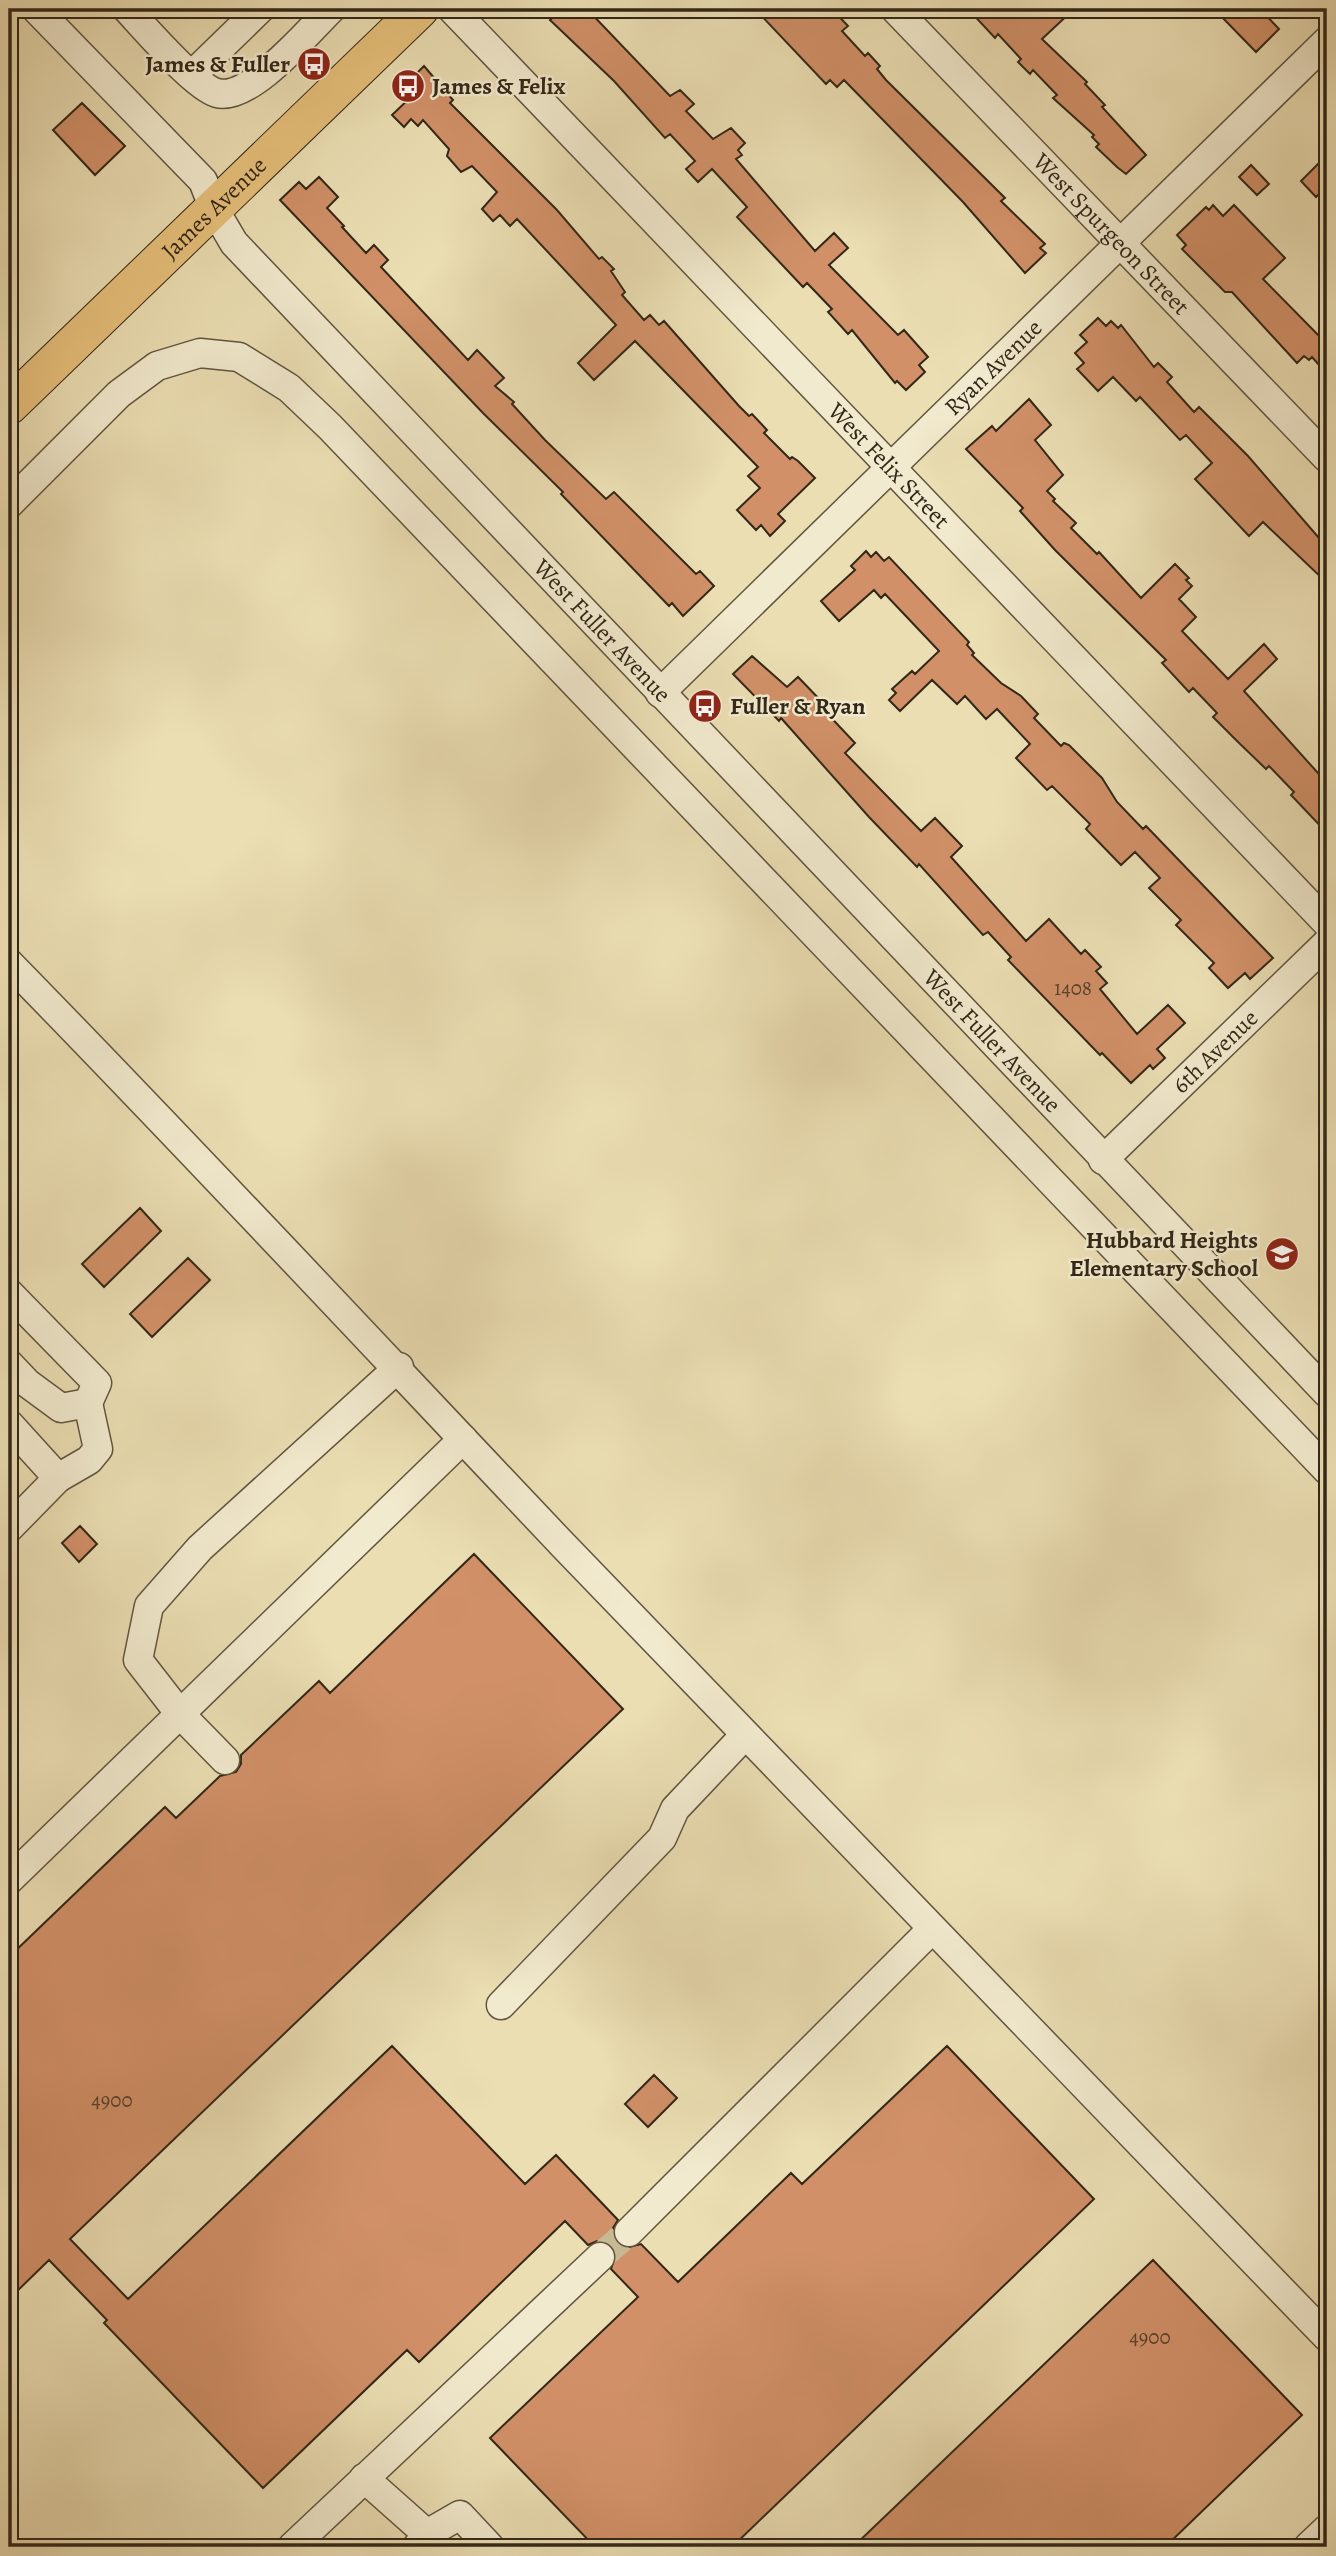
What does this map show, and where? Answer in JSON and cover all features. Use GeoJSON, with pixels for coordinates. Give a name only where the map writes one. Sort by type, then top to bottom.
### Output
{"type":"FeatureCollection","features":[{"type":"Feature","properties":{"kind":"main road","name":"James Avenue"},"geometry":{"type":"LineString","coordinates":[[9,406],[420,9]]}},
{"type":"Feature","properties":{"kind":"street","name":"West Fuller Avenue"},"geometry":{"type":"LineString","coordinates":[[36,9],[203,181],[233,243],[1327,1394]]}},
{"type":"Feature","properties":{"kind":"street"},"geometry":{"type":"LineString","coordinates":[[127,9],[192,75],[216,93],[241,91],[253,84],[331,9]]}},
{"type":"Feature","properties":{"kind":"street"},"geometry":{"type":"LineString","coordinates":[[192,75],[260,9]]}},
{"type":"Feature","properties":{"kind":"street","name":"West Felix Street"},"geometry":{"type":"LineString","coordinates":[[452,9],[1327,923]]}},
{"type":"Feature","properties":{"kind":"street","name":"West Spurgeon Street"},"geometry":{"type":"LineString","coordinates":[[895,9],[1327,458]]}},
{"type":"Feature","properties":{"kind":"street","name":"Ryan Avenue"},"geometry":{"type":"LineString","coordinates":[[660,694],[1327,41]]}},
{"type":"Feature","properties":{"kind":"street"},"geometry":{"type":"LineString","coordinates":[[9,504],[119,394],[157,366],[200,353],[239,357],[289,388],[330,427],[1327,1470]]}},
{"type":"Feature","properties":{"kind":"street","name":"6th Avenue"},"geometry":{"type":"LineString","coordinates":[[1103,1160],[1327,943]]}},
{"type":"Feature","properties":{"kind":"street"},"geometry":{"type":"LineString","coordinates":[[9,962],[162,1118],[399,1367],[463,1439],[931,1930],[1327,2337]]}},
{"type":"Feature","properties":{"kind":"street"},"geometry":{"type":"LineString","coordinates":[[9,1293],[97,1383],[88,1403],[98,1449],[89,1460],[58,1478],[9,1528]]}},
{"type":"Feature","properties":{"kind":"street"},"geometry":{"type":"LineString","coordinates":[[9,1364],[27,1383],[61,1408],[88,1403]]}},
{"type":"Feature","properties":{"kind":"street"},"geometry":{"type":"LineString","coordinates":[[225,1760],[180,1714],[138,1660],[149,1606],[200,1548],[399,1367]]}},
{"type":"Feature","properties":{"kind":"street"},"geometry":{"type":"LineString","coordinates":[[9,1424],[58,1478]]}},
{"type":"Feature","properties":{"kind":"street"},"geometry":{"type":"LineString","coordinates":[[9,1880],[463,1439]]}},
{"type":"Feature","properties":{"kind":"street"},"geometry":{"type":"LineString","coordinates":[[501,2005],[662,1838],[675,1809],[745,1735]]}},
{"type":"Feature","properties":{"kind":"street"},"geometry":{"type":"LineString","coordinates":[[629,2232],[931,1930]]}},
{"type":"Feature","properties":{"kind":"street"},"geometry":{"type":"LineString","coordinates":[[292,2547],[600,2257]]}},
{"type":"Feature","properties":{"kind":"street"},"geometry":{"type":"LineString","coordinates":[[364,2478],[422,2541],[460,2515],[490,2547]]}},
{"type":"Feature","properties":{"kind":"street"},"geometry":{"type":"LineString","coordinates":[[1308,2547],[1327,2529]]}},
{"type":"Feature","properties":{"kind":"building"},"geometry":{"type":"Polygon","coordinates":[[[562,9],[587,9],[670,96],[680,90],[694,104],[686,111],[713,139],[731,128],[745,143],[738,150],[742,155],[736,159],[815,251],[834,233],[848,248],[829,265],[898,335],[904,330],[928,357],[919,365],[925,372],[906,390],[897,381],[895,383],[852,330],[848,334],[828,312],[832,309],[807,283],[803,287],[737,217],[747,207],[712,169],[698,182],[686,169],[695,161],[670,134],[665,138],[614,81],[550,20],[562,9]]]}},
{"type":"Feature","properties":{"kind":"building"},"geometry":{"type":"Polygon","coordinates":[[[755,9],[832,9],[848,26],[842,31],[865,56],[868,53],[880,66],[877,69],[886,80],[1005,198],[1001,201],[1045,244],[1040,248],[1046,253],[1025,273],[963,202],[844,80],[837,87],[830,80],[826,84],[755,9]]]}},
{"type":"Feature","properties":{"kind":"building"},"geometry":{"type":"Polygon","coordinates":[[[968,9],[1074,9],[1042,39],[1087,82],[1085,84],[1105,105],[1102,107],[1146,155],[1126,174],[1117,167],[1096,147],[1099,144],[1092,137],[1094,135],[1053,98],[1057,95],[1033,70],[1030,74],[1018,62],[1021,59],[998,34],[995,38],[968,9]]]}},
{"type":"Feature","properties":{"kind":"building"},"geometry":{"type":"Polygon","coordinates":[[[1214,9],[1260,9],[1279,29],[1256,52],[1214,9]]]}},
{"type":"Feature","properties":{"kind":"building"},"geometry":{"type":"Polygon","coordinates":[[[424,66],[453,100],[450,103],[557,210],[599,259],[602,257],[614,269],[611,271],[625,292],[622,295],[644,320],[650,315],[659,325],[664,321],[739,406],[749,416],[752,414],[767,430],[764,433],[790,459],[792,457],[798,461],[815,478],[778,514],[785,521],[770,536],[761,525],[756,530],[737,510],[760,488],[748,476],[758,467],[635,341],[594,380],[578,363],[616,325],[517,219],[510,226],[500,215],[493,221],[482,209],[497,192],[472,166],[461,172],[447,156],[449,149],[423,120],[418,126],[411,119],[404,127],[392,115],[413,95],[404,86],[424,66]]]}},
{"type":"Feature","properties":{"kind":"building"},"geometry":{"type":"Polygon","coordinates":[[[82,103],[125,146],[95,175],[53,130],[82,103]]]}},
{"type":"Feature","properties":{"kind":"building"},"geometry":{"type":"Polygon","coordinates":[[[1327,155],[1327,186],[1316,197],[1301,181],[1327,155]]]}},
{"type":"Feature","properties":{"kind":"building"},"geometry":{"type":"Polygon","coordinates":[[[1251,165],[1269,184],[1257,195],[1239,177],[1251,165]]]}},
{"type":"Feature","properties":{"kind":"building"},"geometry":{"type":"Polygon","coordinates":[[[319,177],[338,197],[327,208],[344,226],[342,227],[366,253],[374,245],[388,260],[381,267],[468,360],[477,350],[504,378],[495,386],[514,402],[512,404],[545,440],[606,499],[614,492],[696,574],[700,571],[714,586],[683,616],[672,603],[669,606],[561,494],[563,492],[483,413],[280,200],[299,182],[306,189],[319,177]]]}},
{"type":"Feature","properties":{"kind":"building"},"geometry":{"type":"Polygon","coordinates":[[[1213,205],[1223,216],[1234,205],[1285,258],[1263,279],[1326,343],[1327,374],[1312,357],[1309,360],[1304,356],[1297,363],[1232,292],[1225,292],[1182,249],[1186,245],[1177,235],[1206,207],[1209,210],[1213,205]]]}},
{"type":"Feature","properties":{"kind":"building"},"geometry":{"type":"Polygon","coordinates":[[[1098,318],[1106,326],[1111,321],[1118,328],[1121,325],[1154,367],[1158,363],[1172,377],[1167,382],[1194,412],[1199,407],[1248,456],[1319,538],[1327,531],[1327,583],[1263,522],[1249,536],[1195,479],[1212,463],[1186,435],[1180,440],[1140,397],[1136,401],[1113,377],[1098,391],[1077,369],[1084,363],[1075,353],[1087,342],[1080,335],[1098,318]]]}},
{"type":"Feature","properties":{"kind":"building"},"geometry":{"type":"Polygon","coordinates":[[[1029,399],[1051,425],[1035,440],[1063,475],[1047,491],[1055,499],[1053,501],[1076,523],[1071,528],[1097,554],[1099,552],[1141,598],[1175,564],[1189,578],[1186,580],[1192,586],[1179,599],[1196,617],[1182,631],[1228,679],[1264,644],[1277,659],[1244,691],[1327,783],[1327,833],[1291,795],[1294,792],[1269,766],[1266,769],[1213,717],[1217,713],[1193,688],[1189,692],[1162,663],[1166,660],[1055,550],[1020,511],[1023,508],[966,449],[992,426],[996,431],[1029,399]]]}},
{"type":"Feature","properties":{"kind":"building"},"geometry":{"type":"Polygon","coordinates":[[[866,551],[871,557],[876,552],[884,561],[889,557],[969,642],[967,645],[974,653],[972,655],[1001,683],[1021,696],[1038,714],[1034,718],[1061,746],[1064,743],[1069,745],[1102,778],[1117,802],[1143,829],[1146,826],[1273,958],[1250,979],[1245,973],[1228,988],[1209,968],[1214,963],[1176,925],[1181,920],[1149,888],[1160,878],[1135,852],[1121,865],[1086,829],[1090,824],[1052,786],[1047,790],[1016,758],[1030,744],[997,709],[986,719],[965,696],[957,704],[932,680],[900,711],[889,700],[896,693],[892,689],[912,671],[915,674],[939,651],[885,594],[881,598],[874,590],[839,621],[821,601],[855,570],[851,566],[866,551]]]}},
{"type":"Feature","properties":{"kind":"building"},"geometry":{"type":"Polygon","coordinates":[[[752,656],[787,687],[798,677],[825,705],[822,708],[855,743],[845,753],[921,831],[935,818],[962,846],[951,857],[1026,941],[1049,919],[1081,954],[1085,950],[1101,967],[1096,971],[1107,983],[1100,989],[1137,1034],[1168,1005],[1185,1023],[1157,1049],[1165,1058],[1153,1069],[1150,1065],[1131,1083],[1102,1053],[1100,1055],[1008,960],[1011,957],[988,932],[983,935],[919,864],[917,867],[869,817],[781,718],[779,721],[733,674],[752,656]]]}},
{"type":"Feature","properties":{"kind":"building"},"geometry":{"type":"Polygon","coordinates":[[[140,1208],[161,1231],[104,1287],[82,1264],[140,1208]]]}},
{"type":"Feature","properties":{"kind":"building"},"geometry":{"type":"Polygon","coordinates":[[[188,1258],[210,1280],[152,1337],[130,1314],[188,1258]]]}},
{"type":"Feature","properties":{"kind":"building"},"geometry":{"type":"Polygon","coordinates":[[[80,1526],[97,1544],[79,1562],[62,1543],[80,1526]]]}},
{"type":"Feature","properties":{"kind":"building"},"geometry":{"type":"Polygon","coordinates":[[[474,1554],[623,1709],[70,2239],[128,2299],[392,2046],[525,2184],[556,2155],[618,2220],[613,2228],[617,2243],[625,2248],[641,2244],[678,2282],[791,2173],[802,2184],[947,2046],[1094,2199],[732,2547],[595,2547],[490,2438],[638,2297],[611,2269],[616,2254],[612,2245],[597,2241],[588,2245],[565,2221],[419,2362],[407,2350],[263,2488],[104,2323],[107,2320],[49,2260],[9,2299],[9,1957],[165,1807],[176,1818],[220,1776],[236,1772],[241,1764],[241,1755],[319,1681],[330,1693],[474,1554]]]}},
{"type":"Feature","properties":{"kind":"building"},"geometry":{"type":"Polygon","coordinates":[[[654,2075],[677,2098],[648,2127],[625,2104],[654,2075]]]}},
{"type":"Feature","properties":{"kind":"building"},"geometry":{"type":"Polygon","coordinates":[[[1153,2260],[1302,2415],[1165,2547],[853,2547],[1153,2260]]]}},
{"type":"Feature","properties":{"kind":"tunnel"},"geometry":{"type":"LineString","coordinates":[[600,2257],[629,2232]]}},
{"type":"Feature","properties":{"kind":"place","name":"James & Fuller"},"geometry":{"type":"Point","coordinates":[314,64]}},
{"type":"Feature","properties":{"kind":"place","name":"James & Felix"},"geometry":{"type":"Point","coordinates":[408,86]}},
{"type":"Feature","properties":{"kind":"place","name":"Fuller & Ryan"},"geometry":{"type":"Point","coordinates":[705,706]}},
{"type":"Feature","properties":{"kind":"place","name":"Hubbard Heights Elementary School"},"geometry":{"type":"Point","coordinates":[1282,1254]}}]}
